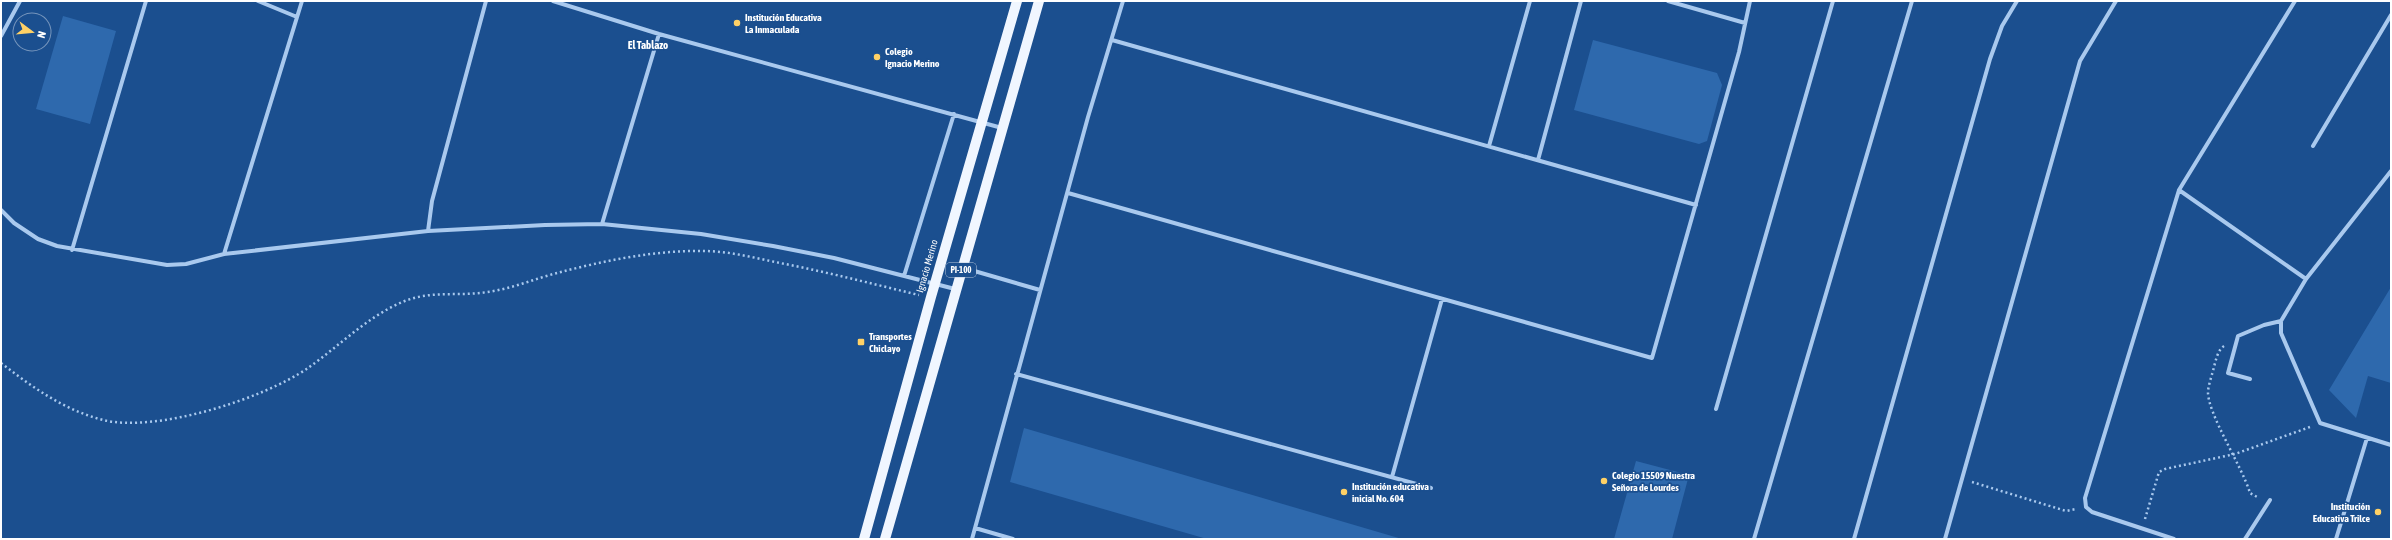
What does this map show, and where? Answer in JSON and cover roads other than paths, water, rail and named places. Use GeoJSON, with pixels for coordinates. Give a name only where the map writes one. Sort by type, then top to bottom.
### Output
{"type":"FeatureCollection","features":[{"type":"Feature","properties":{"kind":"main road","name":"Ignacio Merino"},"geometry":{"type":"LineString","coordinates":[[864,539],[934,284],[1017,1]]}},
{"type":"Feature","properties":{"kind":"main road","name":"PI-100"},"geometry":{"type":"LineString","coordinates":[[886,539],[955,289],[1040,1]]}},
{"type":"Feature","properties":{"kind":"street"},"geometry":{"type":"LineString","coordinates":[[1,36],[20,1]]}},
{"type":"Feature","properties":{"kind":"street"},"geometry":{"type":"LineString","coordinates":[[72,250],[146,1]]}},
{"type":"Feature","properties":{"kind":"street"},"geometry":{"type":"LineString","coordinates":[[258,1],[297,17]]}},
{"type":"Feature","properties":{"kind":"street"},"geometry":{"type":"LineString","coordinates":[[224,254],[302,1]]}},
{"type":"Feature","properties":{"kind":"street"},"geometry":{"type":"LineString","coordinates":[[428,231],[432,201],[486,1]]}},
{"type":"Feature","properties":{"kind":"street"},"geometry":{"type":"LineString","coordinates":[[553,1],[659,34],[1002,128]]}},
{"type":"Feature","properties":{"kind":"street"},"geometry":{"type":"LineString","coordinates":[[972,539],[1016,374],[1123,1]]}},
{"type":"Feature","properties":{"kind":"street"},"geometry":{"type":"LineString","coordinates":[[1489,146],[1530,1]]}},
{"type":"Feature","properties":{"kind":"street"},"geometry":{"type":"LineString","coordinates":[[1538,160],[1581,1]]}},
{"type":"Feature","properties":{"kind":"street"},"geometry":{"type":"LineString","coordinates":[[1668,1],[1745,23]]}},
{"type":"Feature","properties":{"kind":"street"},"geometry":{"type":"LineString","coordinates":[[1068,193],[1652,358],[1696,205],[1750,1]]}},
{"type":"Feature","properties":{"kind":"street"},"geometry":{"type":"LineString","coordinates":[[1716,409],[1833,1]]}},
{"type":"Feature","properties":{"kind":"street"},"geometry":{"type":"LineString","coordinates":[[1754,539],[1912,1]]}},
{"type":"Feature","properties":{"kind":"street"},"geometry":{"type":"LineString","coordinates":[[1854,539],[1990,59],[2002,26],[2017,1]]}},
{"type":"Feature","properties":{"kind":"street"},"geometry":{"type":"LineString","coordinates":[[1945,539],[2080,61],[2116,1]]}},
{"type":"Feature","properties":{"kind":"street"},"geometry":{"type":"LineString","coordinates":[[2174,539],[2092,512],[2086,507],[2087,491],[2179,190],[2295,1]]}},
{"type":"Feature","properties":{"kind":"street"},"geometry":{"type":"LineString","coordinates":[[2313,146],[2391,15]]}},
{"type":"Feature","properties":{"kind":"street"},"geometry":{"type":"LineString","coordinates":[[602,224],[659,34]]}},
{"type":"Feature","properties":{"kind":"street"},"geometry":{"type":"LineString","coordinates":[[1112,40],[1696,205]]}},
{"type":"Feature","properties":{"kind":"street"},"geometry":{"type":"LineString","coordinates":[[904,276],[954,114]]}},
{"type":"Feature","properties":{"kind":"street"},"geometry":{"type":"LineString","coordinates":[[2391,171],[2306,279],[2281,321],[2281,333],[2320,423],[2391,445]]}},
{"type":"Feature","properties":{"kind":"street"},"geometry":{"type":"LineString","coordinates":[[2179,190],[2306,279]]}},
{"type":"Feature","properties":{"kind":"street"},"geometry":{"type":"LineString","coordinates":[[1,210],[14,223],[38,239],[72,250],[168,265],[186,264],[224,254],[428,231],[545,225],[602,224],[702,234],[773,246],[955,289]]}},
{"type":"Feature","properties":{"kind":"street"},"geometry":{"type":"LineString","coordinates":[[962,268],[1040,290]]}},
{"type":"Feature","properties":{"kind":"street"},"geometry":{"type":"LineString","coordinates":[[1392,477],[1442,299]]}},
{"type":"Feature","properties":{"kind":"street"},"geometry":{"type":"LineString","coordinates":[[2250,379],[2228,373],[2238,336],[2264,325],[2281,321]]}},
{"type":"Feature","properties":{"kind":"street"},"geometry":{"type":"LineString","coordinates":[[1016,374],[1431,488]]}},
{"type":"Feature","properties":{"kind":"street"},"geometry":{"type":"LineString","coordinates":[[2336,539],[2367,438]]}},
{"type":"Feature","properties":{"kind":"street"},"geometry":{"type":"LineString","coordinates":[[2245,539],[2270,500]]}},
{"type":"Feature","properties":{"kind":"street"},"geometry":{"type":"LineString","coordinates":[[975,528],[1013,539]]}},
{"type":"Feature","properties":{"kind":"place","name":"Institución Educativa La Inmaculada"},"geometry":{"type":"Point","coordinates":[737,23]}},
{"type":"Feature","properties":{"kind":"place","name":"Colegio Ignacio Merino"},"geometry":{"type":"Point","coordinates":[877,57]}},
{"type":"Feature","properties":{"kind":"place","name":"Transportes Chiclayo"},"geometry":{"type":"Point","coordinates":[861,342]}},
{"type":"Feature","properties":{"kind":"place","name":"Colegio 15509 Nuestra Señora de Lourdes"},"geometry":{"type":"Point","coordinates":[1604,481]}},
{"type":"Feature","properties":{"kind":"place","name":"Institución educativa inicial No. 604"},"geometry":{"type":"Point","coordinates":[1344,492]}},
{"type":"Feature","properties":{"kind":"place","name":"Institución Educativa Trilce"},"geometry":{"type":"Point","coordinates":[2378,512]}},
{"type":"Feature","properties":{"kind":"district","name":"El Tablazo"},"geometry":{"type":"Point","coordinates":[648,45]}}]}
